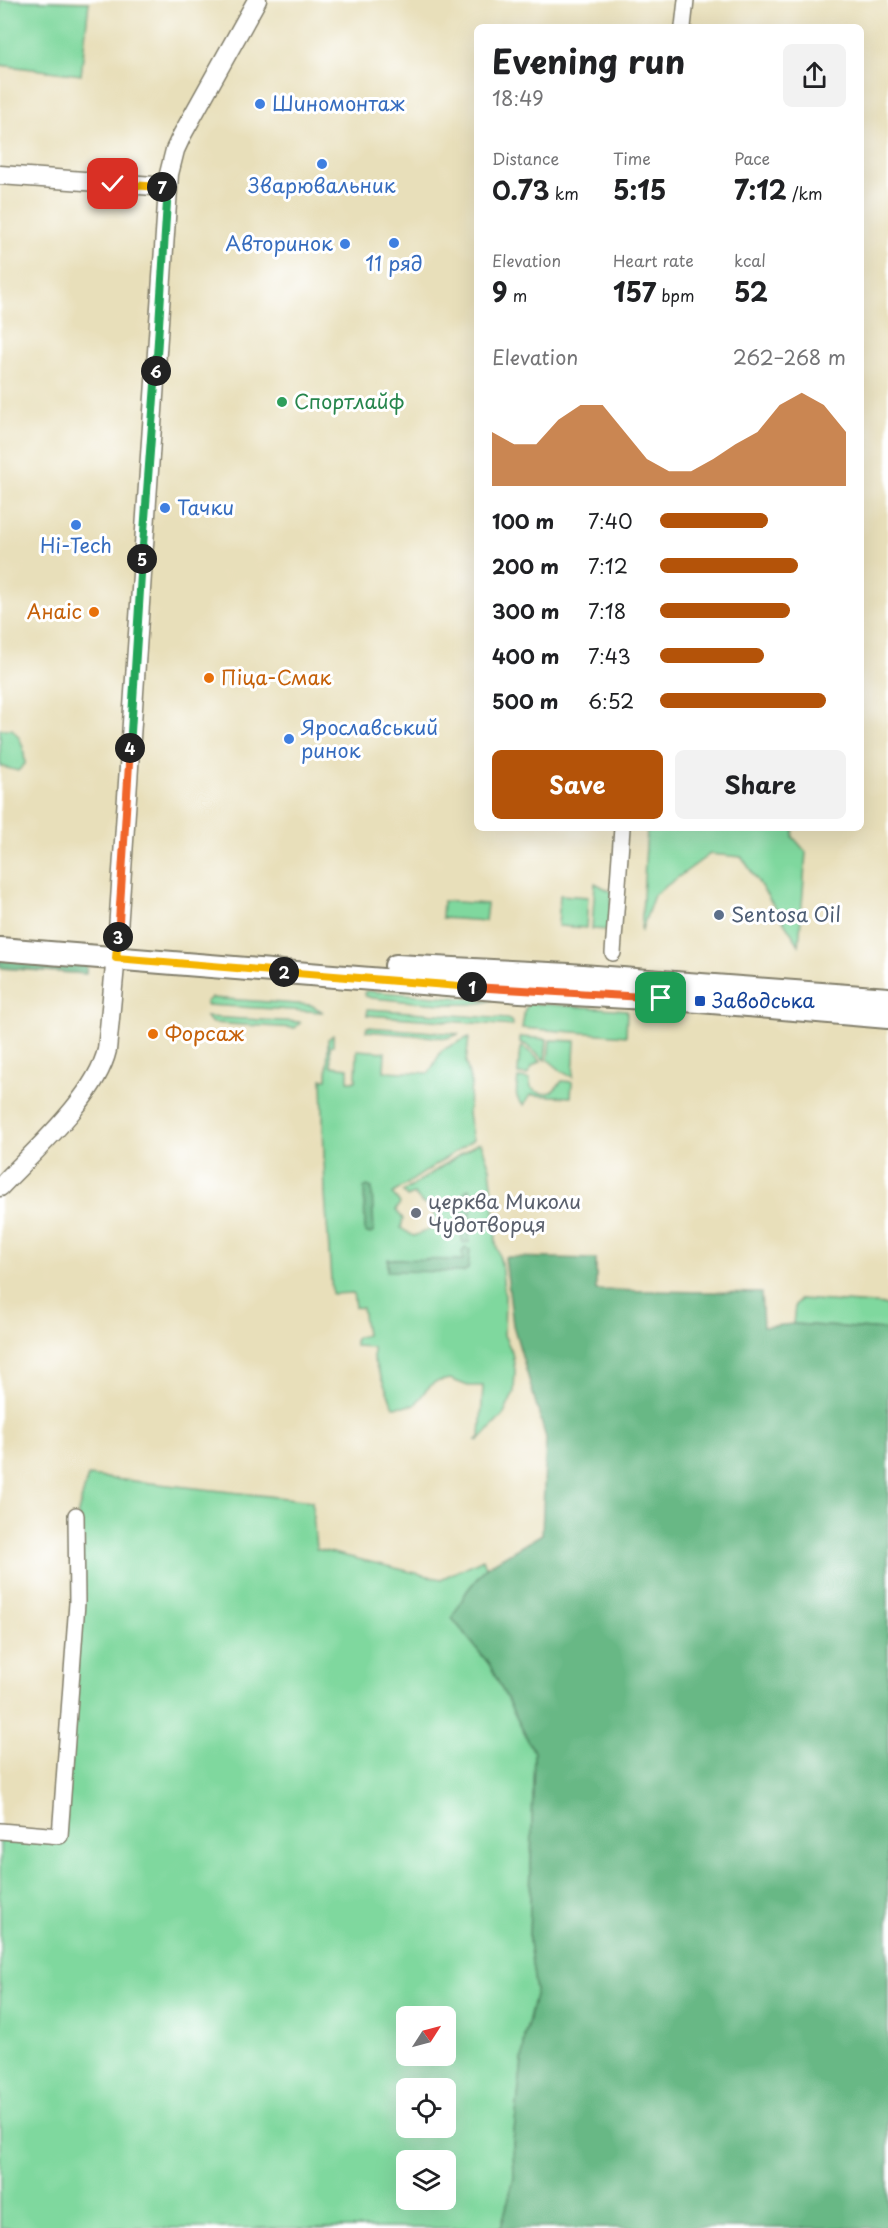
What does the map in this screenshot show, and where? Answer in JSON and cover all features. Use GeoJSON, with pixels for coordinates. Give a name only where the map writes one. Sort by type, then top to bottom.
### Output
{"type":"FeatureCollection","features":[{"type":"Feature","properties":{"kind":"main road"},"geometry":{"type":"LineString","coordinates":[[0,936],[117,952],[520,990],[690,1000],[888,1017]]}},
{"type":"Feature","properties":{"kind":"main road"},"geometry":{"type":"LineString","coordinates":[[0,950],[117,952],[388,965],[569,975],[888,999]]}},
{"type":"Feature","properties":{"kind":"street"},"geometry":{"type":"LineString","coordinates":[[0,1187],[80,1101],[104,1062],[109,1041],[117,952],[168,187],[175,150],[257,0]]}},
{"type":"Feature","properties":{"kind":"street"},"geometry":{"type":"LineString","coordinates":[[683,24],[686,0]]}},
{"type":"Feature","properties":{"kind":"street"},"geometry":{"type":"LineString","coordinates":[[0,175],[168,187]]}},
{"type":"Feature","properties":{"kind":"street"},"geometry":{"type":"LineString","coordinates":[[613,953],[622,831]]}},
{"type":"Feature","properties":{"kind":"street"},"geometry":{"type":"LineString","coordinates":[[0,1832],[60,1836],[77,1603],[76,1515]]}},
{"type":"Feature","properties":{"kind":"green space"},"geometry":{"type":"Polygon","coordinates":[[[0,0],[89,2],[81,75],[0,65],[0,0]]]}},
{"type":"Feature","properties":{"kind":"green space"},"geometry":{"type":"Polygon","coordinates":[[[0,729],[12,729],[21,741],[25,764],[18,771],[0,766],[0,729]]]}},
{"type":"Feature","properties":{"kind":"green space"},"geometry":{"type":"Polygon","coordinates":[[[647,831],[794,831],[793,837],[806,852],[799,945],[742,857],[710,854],[654,895],[641,932],[647,831]]]}},
{"type":"Feature","properties":{"kind":"green space"},"geometry":{"type":"Polygon","coordinates":[[[595,883],[612,892],[609,930],[592,929],[595,883]]]}},
{"type":"Feature","properties":{"kind":"green space"},"geometry":{"type":"Polygon","coordinates":[[[560,895],[588,897],[586,928],[558,926],[560,895]]]}},
{"type":"Feature","properties":{"kind":"green space"},"geometry":{"type":"Polygon","coordinates":[[[443,901],[487,904],[485,921],[442,918],[443,901]]]}},
{"type":"Feature","properties":{"kind":"green space"},"geometry":{"type":"Polygon","coordinates":[[[0,957],[87,963],[86,974],[0,968],[0,957]]]}},
{"type":"Feature","properties":{"kind":"green space"},"geometry":{"type":"Polygon","coordinates":[[[366,991],[491,1000],[467,1004],[433,1003],[372,998],[365,996],[366,991]]]}},
{"type":"Feature","properties":{"kind":"green space"},"geometry":{"type":"Polygon","coordinates":[[[211,998],[311,1005],[323,1012],[206,1005],[211,998]]]}},
{"type":"Feature","properties":{"kind":"green space"},"geometry":{"type":"Polygon","coordinates":[[[529,1003],[627,1010],[626,1036],[522,1028],[525,1009],[529,1003]]]}},
{"type":"Feature","properties":{"kind":"green space"},"geometry":{"type":"Polygon","coordinates":[[[368,1009],[507,1019],[513,1026],[367,1015],[368,1009]]]}},
{"type":"Feature","properties":{"kind":"green space"},"geometry":{"type":"Polygon","coordinates":[[[206,1017],[301,1022],[295,1028],[212,1023],[206,1017]]]}},
{"type":"Feature","properties":{"kind":"green space"},"geometry":{"type":"Polygon","coordinates":[[[367,1027],[459,1034],[447,1038],[366,1031],[367,1027]]]}},
{"type":"Feature","properties":{"kind":"green space"},"geometry":{"type":"Polygon","coordinates":[[[333,1035],[333,1045],[330,1046],[331,1066],[348,1068],[348,1081],[356,1081],[357,1050],[385,1052],[384,1071],[429,1073],[442,1050],[469,1037],[466,1063],[471,1084],[468,1114],[473,1140],[392,1194],[400,1203],[396,1210],[403,1219],[401,1228],[413,1236],[427,1231],[434,1221],[434,1211],[414,1194],[407,1197],[403,1192],[476,1144],[481,1143],[490,1168],[496,1244],[505,1297],[504,1335],[512,1352],[515,1370],[514,1392],[504,1414],[479,1441],[476,1440],[480,1438],[483,1386],[468,1386],[450,1379],[435,1382],[415,1405],[394,1407],[373,1359],[373,1347],[355,1346],[355,1338],[366,1335],[362,1308],[355,1307],[353,1293],[332,1294],[325,1194],[322,1079],[327,1079],[328,1039],[333,1035]]]}},
{"type":"Feature","properties":{"kind":"green space"},"geometry":{"type":"Polygon","coordinates":[[[520,1037],[547,1039],[545,1060],[520,1042],[520,1037]]]}},
{"type":"Feature","properties":{"kind":"green space"},"geometry":{"type":"Polygon","coordinates":[[[550,1040],[575,1041],[573,1077],[548,1060],[550,1040]]]}},
{"type":"Feature","properties":{"kind":"green space"},"geometry":{"type":"Polygon","coordinates":[[[522,1046],[541,1061],[533,1066],[527,1075],[518,1074],[522,1046]]]}},
{"type":"Feature","properties":{"kind":"green space"},"geometry":{"type":"Polygon","coordinates":[[[518,1078],[529,1079],[531,1088],[544,1094],[551,1092],[562,1081],[572,1082],[571,1097],[530,1095],[524,1105],[517,1097],[518,1078]]]}},
{"type":"Feature","properties":{"kind":"green space"},"geometry":{"type":"Polygon","coordinates":[[[367,1186],[372,1188],[374,1232],[370,1234],[365,1232],[364,1188],[367,1186]]]}},
{"type":"Feature","properties":{"kind":"green space"},"geometry":{"type":"Polygon","coordinates":[[[470,1188],[472,1200],[469,1242],[463,1243],[461,1225],[463,1202],[465,1191],[470,1188]]]}},
{"type":"Feature","properties":{"kind":"green space"},"geometry":{"type":"Polygon","coordinates":[[[465,1248],[470,1250],[468,1269],[463,1272],[387,1271],[388,1259],[463,1260],[462,1252],[465,1248]]]}},
{"type":"Feature","properties":{"kind":"green space"},"geometry":{"type":"Polygon","coordinates":[[[505,1257],[596,1259],[596,1290],[761,1293],[763,1327],[793,1324],[888,1330],[888,2228],[501,2228],[514,2178],[513,2141],[525,2036],[536,1991],[529,1942],[534,1752],[489,1664],[452,1618],[467,1591],[486,1567],[542,1534],[546,1438],[513,1325],[505,1257]]]}},
{"type":"Feature","properties":{"kind":"green space"},"geometry":{"type":"Polygon","coordinates":[[[800,1299],[888,1305],[888,1330],[793,1324],[795,1306],[800,1299]]]}},
{"type":"Feature","properties":{"kind":"green space"},"geometry":{"type":"Polygon","coordinates":[[[88,1476],[312,1501],[316,1549],[441,1579],[483,1559],[486,1567],[467,1591],[452,1618],[489,1664],[534,1752],[529,1942],[536,1991],[525,2036],[513,2141],[514,2178],[501,2228],[0,2228],[0,1831],[59,1836],[78,1512],[88,1476]]]}},
{"type":"Feature","properties":{"kind":"place","name":"Шиномонтаж"},"geometry":{"type":"Point","coordinates":[260,104]}},
{"type":"Feature","properties":{"kind":"place","name":"Зварювальник"},"geometry":{"type":"Point","coordinates":[322,164]}},
{"type":"Feature","properties":{"kind":"place","name":"11 ряд"},"geometry":{"type":"Point","coordinates":[394,243]}},
{"type":"Feature","properties":{"kind":"place","name":"Авторинок"},"geometry":{"type":"Point","coordinates":[345,244]}},
{"type":"Feature","properties":{"kind":"place","name":"Спортлайф"},"geometry":{"type":"Point","coordinates":[282,402]}},
{"type":"Feature","properties":{"kind":"place","name":"Тачки"},"geometry":{"type":"Point","coordinates":[165,508]}},
{"type":"Feature","properties":{"kind":"place","name":"Hi-Tech"},"geometry":{"type":"Point","coordinates":[76,525]}},
{"type":"Feature","properties":{"kind":"place","name":"Анаіс"},"geometry":{"type":"Point","coordinates":[94,612]}},
{"type":"Feature","properties":{"kind":"place","name":"Піца-Смак"},"geometry":{"type":"Point","coordinates":[209,678]}},
{"type":"Feature","properties":{"kind":"place","name":"Ярославський ринок"},"geometry":{"type":"Point","coordinates":[289,739]}},
{"type":"Feature","properties":{"kind":"place","name":"Sentosa Oil"},"geometry":{"type":"Point","coordinates":[719,915]}},
{"type":"Feature","properties":{"kind":"place","name":"Заводська"},"geometry":{"type":"Point","coordinates":[700,1001]}},
{"type":"Feature","properties":{"kind":"place","name":"Форсаж"},"geometry":{"type":"Point","coordinates":[153,1034]}},
{"type":"Feature","properties":{"kind":"place","name":"церква Миколи Чудотворця"},"geometry":{"type":"Point","coordinates":[416,1213]}},
{"type":"Feature","properties":{"kind":"route"},"geometry":{"type":"LineString","coordinates":[[113,184],[168,187],[116,958],[520,990],[661,998]]}}]}
